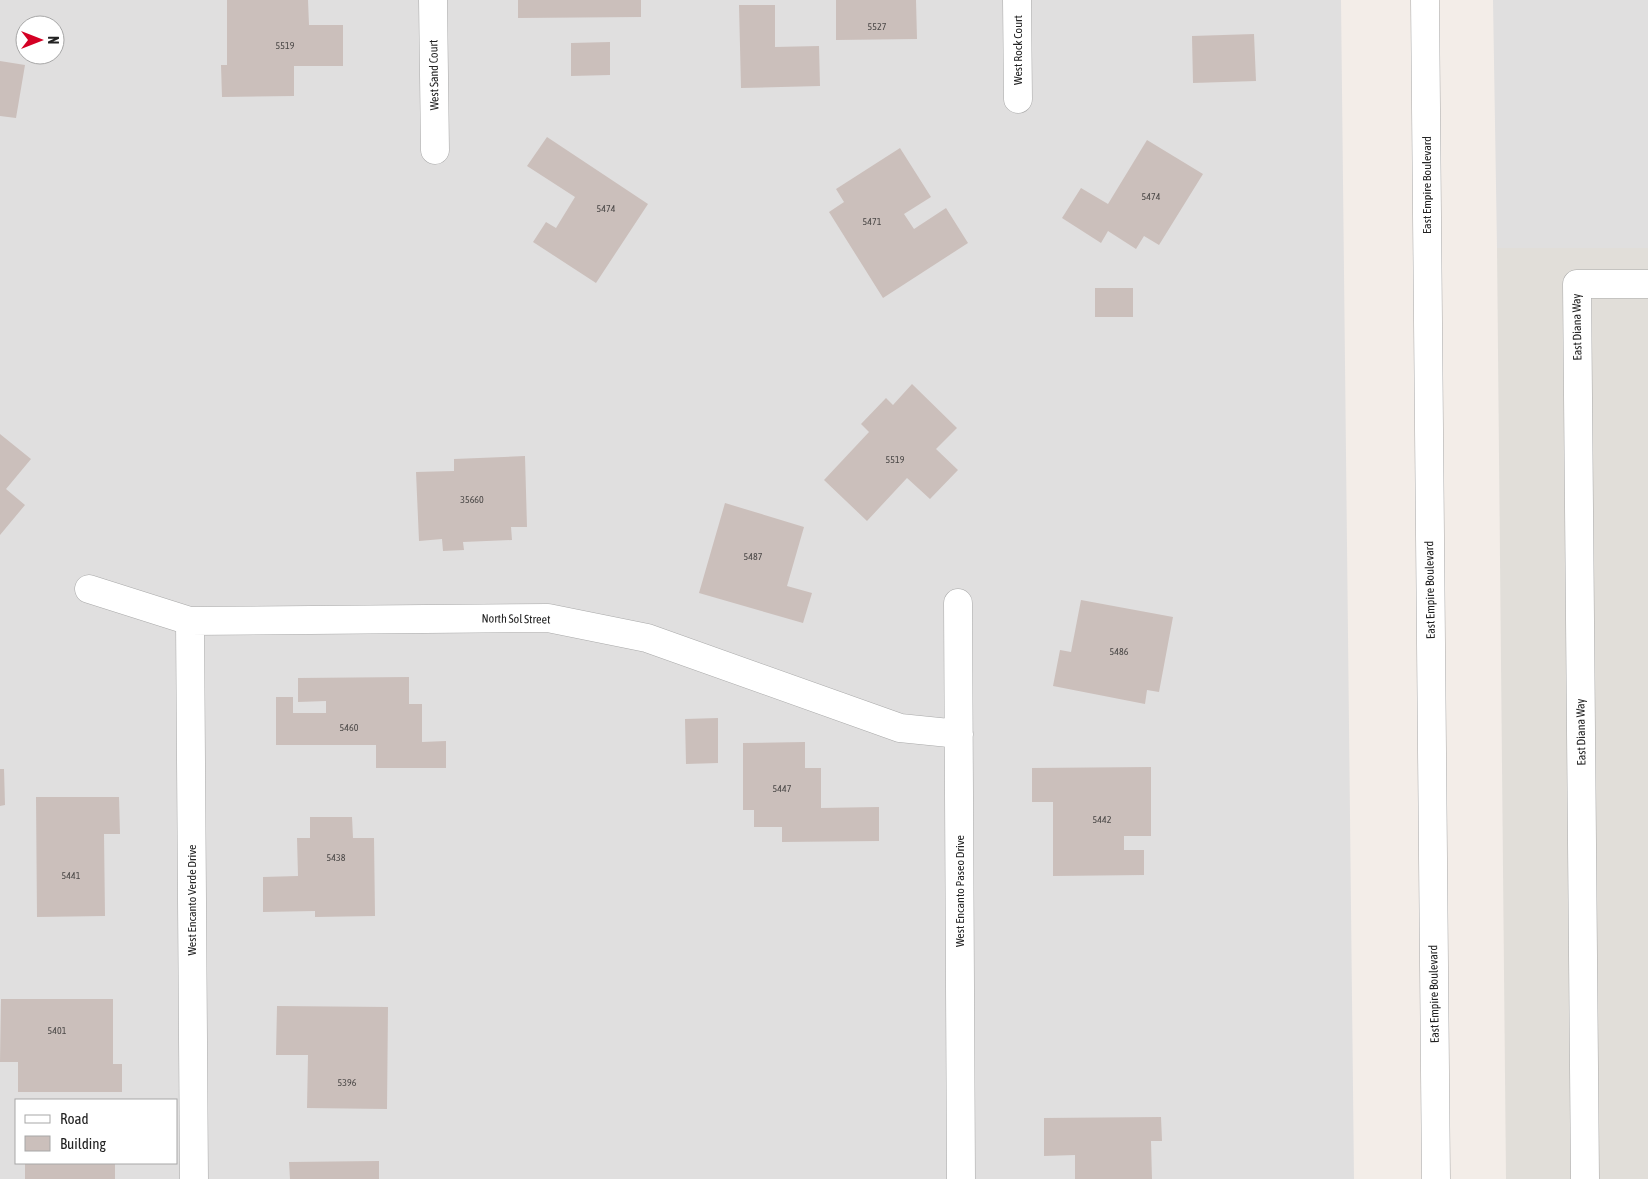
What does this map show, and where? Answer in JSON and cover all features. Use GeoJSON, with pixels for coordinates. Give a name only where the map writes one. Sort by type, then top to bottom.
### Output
{"type":"FeatureCollection","features":[{"type":"Feature","properties":{"kind":"street","name":"West Sand Court"},"geometry":{"type":"LineString","coordinates":[[433,0],[435,150]]}},
{"type":"Feature","properties":{"kind":"street","name":"West Rock Court"},"geometry":{"type":"LineString","coordinates":[[1017,0],[1018,99]]}},
{"type":"Feature","properties":{"kind":"street","name":"East Empire Boulevard"},"geometry":{"type":"LineString","coordinates":[[1425,0],[1436,1179]]}},
{"type":"Feature","properties":{"kind":"street","name":"East Diana Way"},"geometry":{"type":"LineString","coordinates":[[1585,1179],[1577,284],[1648,284]]}},
{"type":"Feature","properties":{"kind":"street","name":"North Sol Street"},"geometry":{"type":"LineString","coordinates":[[89,589],[190,621],[548,618],[647,638],[900,728],[959,734]]}},
{"type":"Feature","properties":{"kind":"street","name":"West Encanto Paseo Drive"},"geometry":{"type":"LineString","coordinates":[[958,603],[961,1179]]}},
{"type":"Feature","properties":{"kind":"street","name":"West Encanto Verde Drive"},"geometry":{"type":"LineString","coordinates":[[190,621],[194,1179]]}},
{"type":"Feature","properties":{"kind":"shaded area"},"geometry":{"type":"Polygon","coordinates":[[[0,0],[1341,0],[1354,1179],[0,1179],[0,0]]]}},
{"type":"Feature","properties":{"kind":"shaded area"},"geometry":{"type":"Polygon","coordinates":[[[1493,0],[1648,0],[1648,248],[1497,248],[1493,0]]]}},
{"type":"Feature","properties":{"kind":"shaded area"},"geometry":{"type":"Polygon","coordinates":[[[1497,248],[1648,248],[1648,1179],[1506,1179],[1497,248]]]}},
{"type":"Feature","properties":{"kind":"building"},"geometry":{"type":"Polygon","coordinates":[[[227,0],[308,0],[309,25],[343,25],[343,66],[294,66],[294,96],[222,97],[221,65],[227,65],[227,0]]]}},
{"type":"Feature","properties":{"kind":"building"},"geometry":{"type":"Polygon","coordinates":[[[518,0],[641,0],[641,17],[518,18],[518,0]]]}},
{"type":"Feature","properties":{"kind":"building"},"geometry":{"type":"Polygon","coordinates":[[[836,0],[916,0],[917,39],[836,40],[836,0]]]}},
{"type":"Feature","properties":{"kind":"building"},"geometry":{"type":"Polygon","coordinates":[[[739,5],[775,5],[775,47],[819,46],[820,86],[741,88],[739,5]]]}},
{"type":"Feature","properties":{"kind":"building"},"geometry":{"type":"Polygon","coordinates":[[[1254,34],[1256,81],[1193,83],[1192,36],[1254,34]]]}},
{"type":"Feature","properties":{"kind":"building"},"geometry":{"type":"Polygon","coordinates":[[[610,42],[610,75],[571,76],[571,43],[610,42]]]}},
{"type":"Feature","properties":{"kind":"building"},"geometry":{"type":"Polygon","coordinates":[[[0,61],[15,63],[15,65],[25,65],[16,118],[0,116],[0,61]]]}},
{"type":"Feature","properties":{"kind":"building"},"geometry":{"type":"Polygon","coordinates":[[[547,137],[648,204],[596,283],[533,242],[546,222],[556,228],[575,197],[527,166],[547,137]]]}},
{"type":"Feature","properties":{"kind":"building"},"geometry":{"type":"Polygon","coordinates":[[[1147,140],[1203,174],[1159,245],[1144,236],[1136,249],[1108,231],[1101,243],[1062,218],[1081,188],[1108,204],[1147,140]]]}},
{"type":"Feature","properties":{"kind":"building"},"geometry":{"type":"Polygon","coordinates":[[[900,148],[931,197],[904,214],[914,229],[946,208],[968,243],[883,298],[829,212],[844,202],[836,189],[900,148]]]}},
{"type":"Feature","properties":{"kind":"building"},"geometry":{"type":"Polygon","coordinates":[[[1095,288],[1133,288],[1133,317],[1095,317],[1095,288]]]}},
{"type":"Feature","properties":{"kind":"building"},"geometry":{"type":"Polygon","coordinates":[[[912,384],[957,428],[936,449],[958,470],[930,499],[907,478],[867,521],[824,480],[869,432],[861,424],[886,398],[893,405],[912,384]]]}},
{"type":"Feature","properties":{"kind":"building"},"geometry":{"type":"Polygon","coordinates":[[[0,434],[31,459],[6,489],[25,505],[0,535],[0,434]]]}},
{"type":"Feature","properties":{"kind":"building"},"geometry":{"type":"Polygon","coordinates":[[[525,456],[527,527],[511,527],[512,540],[463,542],[464,550],[443,551],[442,539],[419,541],[416,472],[454,471],[454,459],[525,456]]]}},
{"type":"Feature","properties":{"kind":"building"},"geometry":{"type":"Polygon","coordinates":[[[725,503],[804,527],[787,586],[812,593],[803,623],[699,593],[725,503]]]}},
{"type":"Feature","properties":{"kind":"building"},"geometry":{"type":"Polygon","coordinates":[[[1081,600],[1173,617],[1159,692],[1147,690],[1145,704],[1053,686],[1060,650],[1071,652],[1081,600]]]}},
{"type":"Feature","properties":{"kind":"building"},"geometry":{"type":"Polygon","coordinates":[[[409,677],[409,704],[422,704],[422,742],[446,741],[446,768],[376,768],[376,745],[276,745],[276,697],[293,697],[293,713],[326,713],[326,701],[298,702],[298,678],[409,677]]]}},
{"type":"Feature","properties":{"kind":"building"},"geometry":{"type":"Polygon","coordinates":[[[718,718],[718,763],[686,764],[685,719],[718,718]]]}},
{"type":"Feature","properties":{"kind":"building"},"geometry":{"type":"Polygon","coordinates":[[[805,742],[805,768],[821,768],[821,808],[879,807],[879,841],[782,842],[782,827],[754,827],[754,810],[743,810],[743,743],[805,742]]]}},
{"type":"Feature","properties":{"kind":"building"},"geometry":{"type":"Polygon","coordinates":[[[1151,767],[1151,836],[1124,836],[1124,850],[1144,850],[1144,875],[1053,876],[1053,802],[1032,802],[1032,768],[1151,767]]]}},
{"type":"Feature","properties":{"kind":"building"},"geometry":{"type":"Polygon","coordinates":[[[0,769],[4,769],[5,805],[0,806],[0,769]]]}},
{"type":"Feature","properties":{"kind":"building"},"geometry":{"type":"Polygon","coordinates":[[[36,797],[119,797],[120,834],[104,834],[105,916],[37,917],[36,797]]]}},
{"type":"Feature","properties":{"kind":"building"},"geometry":{"type":"Polygon","coordinates":[[[310,817],[352,817],[353,838],[374,838],[375,916],[315,917],[315,911],[263,912],[263,877],[298,876],[297,838],[310,838],[310,817]]]}},
{"type":"Feature","properties":{"kind":"building"},"geometry":{"type":"Polygon","coordinates":[[[1,999],[113,999],[113,1064],[122,1064],[122,1092],[18,1092],[18,1062],[0,1062],[1,999]]]}},
{"type":"Feature","properties":{"kind":"building"},"geometry":{"type":"Polygon","coordinates":[[[277,1006],[388,1007],[387,1109],[307,1108],[308,1055],[276,1055],[277,1006]]]}},
{"type":"Feature","properties":{"kind":"building"},"geometry":{"type":"Polygon","coordinates":[[[1161,1117],[1162,1141],[1151,1141],[1152,1179],[1075,1179],[1075,1155],[1044,1156],[1044,1118],[1161,1117]]]}},
{"type":"Feature","properties":{"kind":"building"},"geometry":{"type":"Polygon","coordinates":[[[379,1161],[379,1179],[290,1179],[289,1162],[379,1161]]]}},
{"type":"Feature","properties":{"kind":"building"},"geometry":{"type":"Polygon","coordinates":[[[25,1164],[115,1164],[115,1179],[25,1179],[25,1164]]]}}]}
